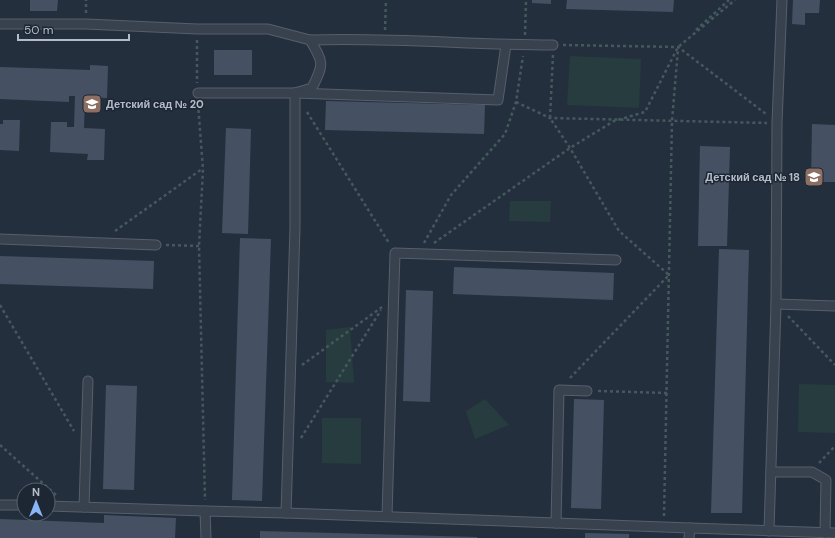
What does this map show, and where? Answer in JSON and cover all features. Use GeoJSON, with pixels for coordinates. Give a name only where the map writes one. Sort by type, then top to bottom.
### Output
{"type":"FeatureCollection","features":[{"type":"Feature","properties":{"kind":"lane"},"geometry":{"type":"LineString","coordinates":[[769,531],[776,304],[777,123],[782,0]]}},
{"type":"Feature","properties":{"kind":"lane"},"geometry":{"type":"LineString","coordinates":[[0,24],[86,24],[197,29],[268,29],[310,40],[385,40],[506,45],[553,44]]}},
{"type":"Feature","properties":{"kind":"lane"},"geometry":{"type":"LineString","coordinates":[[295,93],[312,88],[322,68],[320,56],[310,40]]}},
{"type":"Feature","properties":{"kind":"lane"},"geometry":{"type":"LineString","coordinates":[[198,93],[295,93],[498,100],[506,45]]}},
{"type":"Feature","properties":{"kind":"lane"},"geometry":{"type":"LineString","coordinates":[[286,512],[295,228],[295,93]]}},
{"type":"Feature","properties":{"kind":"lane"},"geometry":{"type":"LineString","coordinates":[[0,240],[100,242],[156,245]]}},
{"type":"Feature","properties":{"kind":"lane"},"geometry":{"type":"LineString","coordinates":[[387,516],[395,253],[616,260]]}},
{"type":"Feature","properties":{"kind":"lane"},"geometry":{"type":"LineString","coordinates":[[776,304],[835,306]]}},
{"type":"Feature","properties":{"kind":"lane"},"geometry":{"type":"LineString","coordinates":[[84,507],[88,381]]}},
{"type":"Feature","properties":{"kind":"lane"},"geometry":{"type":"LineString","coordinates":[[556,523],[559,390],[587,391]]}},
{"type":"Feature","properties":{"kind":"lane"},"geometry":{"type":"LineString","coordinates":[[56,506],[286,512],[830,533],[826,480],[812,472],[771,472]]}},
{"type":"Feature","properties":{"kind":"lane"},"geometry":{"type":"LineString","coordinates":[[0,505],[16,505]]}},
{"type":"Feature","properties":{"kind":"lane"},"geometry":{"type":"LineString","coordinates":[[205,511],[206,538]]}},
{"type":"Feature","properties":{"kind":"lane"},"geometry":{"type":"LineString","coordinates":[[689,538],[690,528]]}},
{"type":"Feature","properties":{"kind":"path"},"geometry":{"type":"LineString","coordinates":[[385,40],[386,0]]}},
{"type":"Feature","properties":{"kind":"path"},"geometry":{"type":"LineString","coordinates":[[418,254],[451,195],[505,134],[516,102],[524,45],[526,0]]}},
{"type":"Feature","properties":{"kind":"path"},"geometry":{"type":"LineString","coordinates":[[418,254],[570,148],[614,121],[645,112],[678,47],[729,0]]}},
{"type":"Feature","properties":{"kind":"path"},"geometry":{"type":"LineString","coordinates":[[664,527],[672,121],[678,47],[735,0]]}},
{"type":"Feature","properties":{"kind":"path"},"geometry":{"type":"LineString","coordinates":[[197,29],[198,93],[202,169],[200,246],[205,511]]}},
{"type":"Feature","properties":{"kind":"path"},"geometry":{"type":"LineString","coordinates":[[669,275],[619,231],[570,148],[550,118],[553,44],[678,47],[777,123]]}},
{"type":"Feature","properties":{"kind":"path"},"geometry":{"type":"LineString","coordinates":[[295,93],[395,253]]}},
{"type":"Feature","properties":{"kind":"path"},"geometry":{"type":"LineString","coordinates":[[516,102],[550,118],[614,121],[777,123]]}},
{"type":"Feature","properties":{"kind":"path"},"geometry":{"type":"LineString","coordinates":[[100,242],[202,169]]}},
{"type":"Feature","properties":{"kind":"path"},"geometry":{"type":"LineString","coordinates":[[156,245],[200,246]]}},
{"type":"Feature","properties":{"kind":"path"},"geometry":{"type":"LineString","coordinates":[[559,390],[669,275]]}},
{"type":"Feature","properties":{"kind":"path"},"geometry":{"type":"LineString","coordinates":[[0,304],[85,450]]}},
{"type":"Feature","properties":{"kind":"path"},"geometry":{"type":"LineString","coordinates":[[776,304],[835,365]]}},
{"type":"Feature","properties":{"kind":"path"},"geometry":{"type":"LineString","coordinates":[[290,374],[384,306],[300,439]]}},
{"type":"Feature","properties":{"kind":"path"},"geometry":{"type":"LineString","coordinates":[[587,391],[667,392]]}},
{"type":"Feature","properties":{"kind":"path"},"geometry":{"type":"LineString","coordinates":[[0,445],[70,507]]}},
{"type":"Feature","properties":{"kind":"path"},"geometry":{"type":"LineString","coordinates":[[812,472],[835,446]]}},
{"type":"Feature","properties":{"kind":"green space"},"geometry":{"type":"Polygon","coordinates":[[[570,56],[641,59],[639,108],[567,105],[570,56]]]}},
{"type":"Feature","properties":{"kind":"green space"},"geometry":{"type":"Polygon","coordinates":[[[510,201],[551,201],[550,222],[509,221],[510,201]]]}},
{"type":"Feature","properties":{"kind":"green space"},"geometry":{"type":"Polygon","coordinates":[[[350,327],[354,383],[326,382],[326,330],[350,327]]]}},
{"type":"Feature","properties":{"kind":"green space"},"geometry":{"type":"Polygon","coordinates":[[[799,384],[835,385],[835,433],[798,432],[799,384]]]}},
{"type":"Feature","properties":{"kind":"green space"},"geometry":{"type":"Polygon","coordinates":[[[485,399],[509,425],[475,439],[466,411],[485,399]]]}},
{"type":"Feature","properties":{"kind":"green space"},"geometry":{"type":"Polygon","coordinates":[[[322,418],[361,418],[361,464],[322,463],[322,418]]]}},
{"type":"Feature","properties":{"kind":"building"},"geometry":{"type":"Polygon","coordinates":[[[30,0],[58,0],[57,11],[30,11],[30,0]]]}},
{"type":"Feature","properties":{"kind":"building"},"geometry":{"type":"Polygon","coordinates":[[[532,0],[551,0],[551,4],[532,3],[532,0]]]}},
{"type":"Feature","properties":{"kind":"building"},"geometry":{"type":"Polygon","coordinates":[[[567,0],[674,0],[673,12],[566,9],[567,0]]]}},
{"type":"Feature","properties":{"kind":"building"},"geometry":{"type":"Polygon","coordinates":[[[793,0],[820,0],[819,13],[805,13],[805,25],[792,24],[793,0]]]}},
{"type":"Feature","properties":{"kind":"building"},"geometry":{"type":"Polygon","coordinates":[[[214,50],[252,50],[252,75],[214,75],[214,50]]]}},
{"type":"Feature","properties":{"kind":"building"},"geometry":{"type":"Polygon","coordinates":[[[90,65],[108,66],[107,98],[85,97],[84,128],[105,129],[104,160],[87,160],[88,154],[50,152],[51,122],[67,122],[67,127],[74,127],[75,96],[69,96],[69,102],[0,99],[0,67],[90,70],[90,65]]]}},
{"type":"Feature","properties":{"kind":"building"},"geometry":{"type":"Polygon","coordinates":[[[326,101],[485,105],[484,134],[325,130],[326,101]]]}},
{"type":"Feature","properties":{"kind":"building"},"geometry":{"type":"Polygon","coordinates":[[[3,120],[20,120],[19,151],[0,150],[0,124],[3,124],[3,120]]]}},
{"type":"Feature","properties":{"kind":"building"},"geometry":{"type":"Polygon","coordinates":[[[812,124],[835,125],[835,182],[811,182],[812,124]]]}},
{"type":"Feature","properties":{"kind":"building"},"geometry":{"type":"Polygon","coordinates":[[[226,128],[251,129],[248,234],[222,233],[226,128]]]}},
{"type":"Feature","properties":{"kind":"building"},"geometry":{"type":"Polygon","coordinates":[[[700,146],[730,147],[727,246],[698,246],[700,146]]]}},
{"type":"Feature","properties":{"kind":"building"},"geometry":{"type":"Polygon","coordinates":[[[240,238],[271,239],[262,501],[232,500],[240,238]]]}},
{"type":"Feature","properties":{"kind":"building"},"geometry":{"type":"Polygon","coordinates":[[[719,249],[749,250],[742,513],[711,513],[719,249]]]}},
{"type":"Feature","properties":{"kind":"building"},"geometry":{"type":"Polygon","coordinates":[[[0,256],[154,261],[153,289],[0,284],[0,256]]]}},
{"type":"Feature","properties":{"kind":"building"},"geometry":{"type":"Polygon","coordinates":[[[454,267],[614,273],[613,300],[453,294],[454,267]]]}},
{"type":"Feature","properties":{"kind":"building"},"geometry":{"type":"Polygon","coordinates":[[[406,290],[433,291],[430,402],[403,401],[406,290]]]}},
{"type":"Feature","properties":{"kind":"building"},"geometry":{"type":"Polygon","coordinates":[[[106,385],[137,386],[134,490],[103,489],[106,385]]]}},
{"type":"Feature","properties":{"kind":"building"},"geometry":{"type":"Polygon","coordinates":[[[574,399],[604,400],[601,509],[571,508],[574,399]]]}},
{"type":"Feature","properties":{"kind":"building"},"geometry":{"type":"Polygon","coordinates":[[[104,515],[176,518],[175,538],[0,538],[0,519],[16,520],[16,522],[56,521],[104,523],[104,515]]]}},
{"type":"Feature","properties":{"kind":"building"},"geometry":{"type":"Polygon","coordinates":[[[260,531],[477,537],[477,538],[260,538],[260,531]]]}},
{"type":"Feature","properties":{"kind":"building"},"geometry":{"type":"Polygon","coordinates":[[[585,533],[629,534],[629,538],[585,538],[585,533]]]}},
{"type":"Feature","properties":{"kind":"place","name":"Детский сад № 20"},"geometry":{"type":"Point","coordinates":[92,104]}},
{"type":"Feature","properties":{"kind":"place","name":"Детский сад № 18"},"geometry":{"type":"Point","coordinates":[814,177]}}]}
